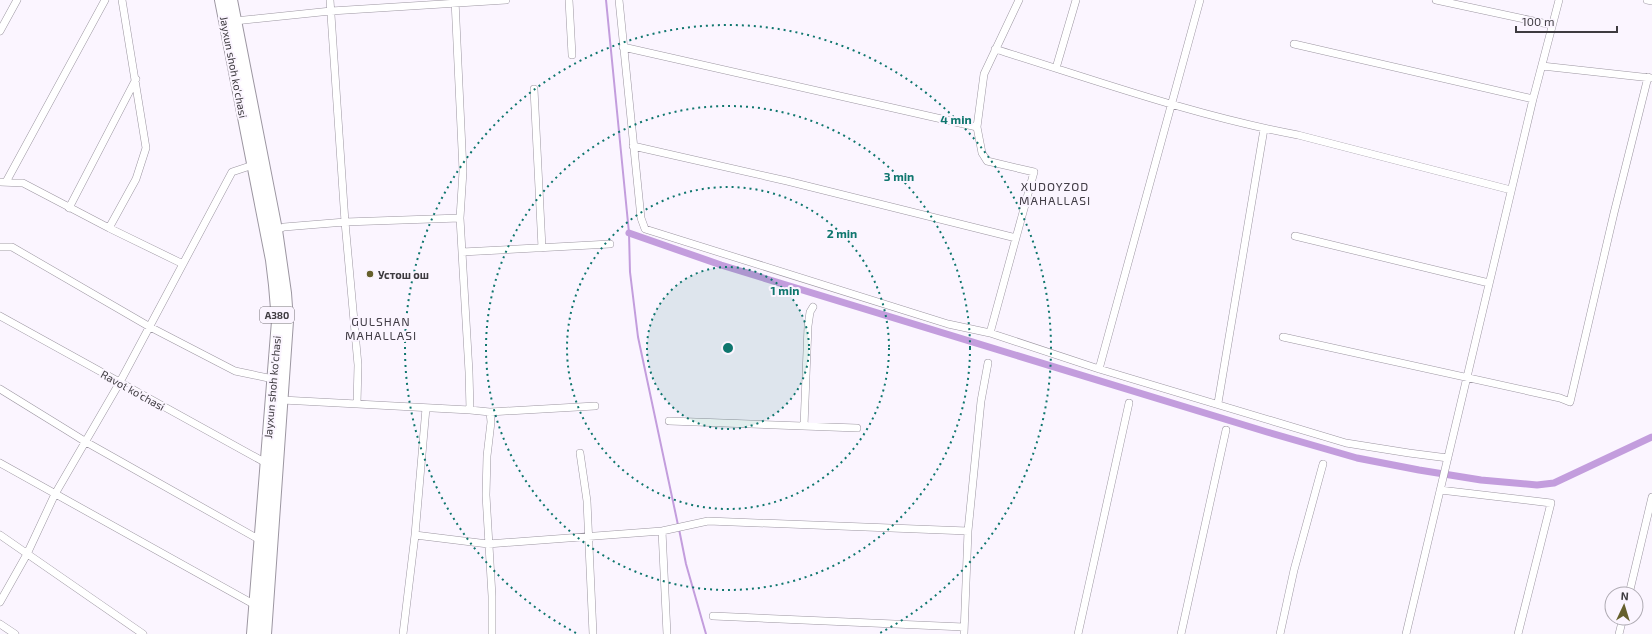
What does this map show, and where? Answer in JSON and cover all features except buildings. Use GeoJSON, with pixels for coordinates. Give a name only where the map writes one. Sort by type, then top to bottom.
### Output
{"type":"FeatureCollection","features":[{"type":"Feature","properties":{"kind":"highway","name":"Jayxun shoh ko'chasi"},"geometry":{"type":"LineString","coordinates":[[221,0],[263,214],[275,285],[278,321],[253,634]]}},
{"type":"Feature","properties":{"kind":"highway","name":"Jayxun shoh ko'chasi"},"geometry":{"type":"LineString","coordinates":[[231,0],[276,230],[283,275],[287,321],[265,634]]}},
{"type":"Feature","properties":{"kind":"street"},"geometry":{"type":"LineString","coordinates":[[0,31],[17,0]]}},
{"type":"Feature","properties":{"kind":"street"},"geometry":{"type":"LineString","coordinates":[[105,0],[3,182],[23,183],[69,208],[183,264]]}},
{"type":"Feature","properties":{"kind":"street"},"geometry":{"type":"LineString","coordinates":[[109,228],[136,178],[146,148],[122,0]]}},
{"type":"Feature","properties":{"kind":"street"},"geometry":{"type":"LineString","coordinates":[[330,0],[345,222],[358,365],[357,404]]}},
{"type":"Feature","properties":{"kind":"street"},"geometry":{"type":"LineString","coordinates":[[235,21],[455,2],[506,0]]}},
{"type":"Feature","properties":{"kind":"street"},"geometry":{"type":"LineString","coordinates":[[569,0],[572,55]]}},
{"type":"Feature","properties":{"kind":"street"},"geometry":{"type":"LineString","coordinates":[[619,0],[641,218],[645,229],[948,324],[990,333],[1099,368],[1346,443],[1448,458]]}},
{"type":"Feature","properties":{"kind":"street"},"geometry":{"type":"LineString","coordinates":[[990,333],[1034,172],[987,161],[982,153],[977,127],[984,74],[1019,0]]}},
{"type":"Feature","properties":{"kind":"street"},"geometry":{"type":"LineString","coordinates":[[1056,68],[1076,0]]}},
{"type":"Feature","properties":{"kind":"street"},"geometry":{"type":"LineString","coordinates":[[1099,368],[1200,0]]}},
{"type":"Feature","properties":{"kind":"street"},"geometry":{"type":"LineString","coordinates":[[1436,0],[1552,25]]}},
{"type":"Feature","properties":{"kind":"street"},"geometry":{"type":"LineString","coordinates":[[1406,634],[1511,190],[1559,0]]}},
{"type":"Feature","properties":{"kind":"street"},"geometry":{"type":"LineString","coordinates":[[1647,0],[1652,0]]}},
{"type":"Feature","properties":{"kind":"street"},"geometry":{"type":"LineString","coordinates":[[455,2],[463,171],[460,218],[470,410]]}},
{"type":"Feature","properties":{"kind":"street"},"geometry":{"type":"LineString","coordinates":[[1294,44],[1533,99]]}},
{"type":"Feature","properties":{"kind":"street"},"geometry":{"type":"LineString","coordinates":[[623,47],[977,127]]}},
{"type":"Feature","properties":{"kind":"street"},"geometry":{"type":"LineString","coordinates":[[995,49],[1172,104],[1264,129],[1298,136],[1511,190]]}},
{"type":"Feature","properties":{"kind":"street"},"geometry":{"type":"LineString","coordinates":[[1283,337],[1560,398],[1570,402],[1614,213],[1650,78],[1542,66]]}},
{"type":"Feature","properties":{"kind":"street"},"geometry":{"type":"LineString","coordinates":[[69,208],[136,79]]}},
{"type":"Feature","properties":{"kind":"street"},"geometry":{"type":"LineString","coordinates":[[534,89],[542,248]]}},
{"type":"Feature","properties":{"kind":"street"},"geometry":{"type":"LineString","coordinates":[[1218,403],[1264,129]]}},
{"type":"Feature","properties":{"kind":"street"},"geometry":{"type":"LineString","coordinates":[[633,146],[786,181],[1016,238]]}},
{"type":"Feature","properties":{"kind":"street"},"geometry":{"type":"LineString","coordinates":[[0,602],[26,554],[55,494],[120,382],[232,172],[253,165]]}},
{"type":"Feature","properties":{"kind":"street"},"geometry":{"type":"LineString","coordinates":[[276,230],[284,227],[345,222],[460,218]]}},
{"type":"Feature","properties":{"kind":"street"},"geometry":{"type":"LineString","coordinates":[[1295,236],[1489,284]]}},
{"type":"Feature","properties":{"kind":"street"},"geometry":{"type":"LineString","coordinates":[[462,252],[610,244]]}},
{"type":"Feature","properties":{"kind":"street"},"geometry":{"type":"LineString","coordinates":[[0,247],[12,247],[150,327],[235,371],[273,379]]}},
{"type":"Feature","properties":{"kind":"street"},"geometry":{"type":"LineString","coordinates":[[804,426],[808,326],[810,312],[813,307]]}},
{"type":"Feature","properties":{"kind":"street","name":"Ravot ko'chasi"},"geometry":{"type":"LineString","coordinates":[[0,316],[266,464]]}},
{"type":"Feature","properties":{"kind":"street"},"geometry":{"type":"LineString","coordinates":[[713,616],[964,630],[968,531],[981,401],[988,363]]}},
{"type":"Feature","properties":{"kind":"street"},"geometry":{"type":"LineString","coordinates":[[0,389],[86,442],[260,540]]}},
{"type":"Feature","properties":{"kind":"street"},"geometry":{"type":"LineString","coordinates":[[282,400],[490,412],[595,406]]}},
{"type":"Feature","properties":{"kind":"street"},"geometry":{"type":"LineString","coordinates":[[1078,634],[1129,403]]}},
{"type":"Feature","properties":{"kind":"street"},"geometry":{"type":"LineString","coordinates":[[403,634],[415,535],[426,408]]}},
{"type":"Feature","properties":{"kind":"street"},"geometry":{"type":"LineString","coordinates":[[490,412],[491,422],[487,456],[486,495],[492,596],[492,634]]}},
{"type":"Feature","properties":{"kind":"street"},"geometry":{"type":"LineString","coordinates":[[669,421],[857,428]]}},
{"type":"Feature","properties":{"kind":"street"},"geometry":{"type":"LineString","coordinates":[[1182,634],[1226,430]]}},
{"type":"Feature","properties":{"kind":"street"},"geometry":{"type":"LineString","coordinates":[[580,453],[587,501],[593,634]]}},
{"type":"Feature","properties":{"kind":"street"},"geometry":{"type":"LineString","coordinates":[[0,463],[255,605]]}},
{"type":"Feature","properties":{"kind":"street"},"geometry":{"type":"LineString","coordinates":[[1280,634],[1294,570],[1323,464]]}},
{"type":"Feature","properties":{"kind":"street"},"geometry":{"type":"LineString","coordinates":[[1440,490],[1551,503],[1518,634]]}},
{"type":"Feature","properties":{"kind":"street"},"geometry":{"type":"LineString","coordinates":[[1631,586],[1652,497]]}},
{"type":"Feature","properties":{"kind":"street"},"geometry":{"type":"LineString","coordinates":[[415,535],[488,544],[662,532],[708,521],[968,531]]}},
{"type":"Feature","properties":{"kind":"street"},"geometry":{"type":"LineString","coordinates":[[662,532],[667,634]]}},
{"type":"Feature","properties":{"kind":"street"},"geometry":{"type":"LineString","coordinates":[[0,535],[143,634]]}},
{"type":"Feature","properties":{"kind":"street"},"geometry":{"type":"LineString","coordinates":[[0,624],[15,634]]}},
{"type":"Feature","properties":{"kind":"waterway"},"geometry":{"type":"LineString","coordinates":[[606,0],[629,233],[630,272],[638,337],[678,525]]}},
{"type":"Feature","properties":{"kind":"waterway"},"geometry":{"type":"LineString","coordinates":[[629,233],[721,265],[1267,432],[1357,458],[1481,480],[1537,485],[1554,483],[1652,437]]}},
{"type":"Feature","properties":{"kind":"waterway"},"geometry":{"type":"LineString","coordinates":[[679,529],[686,564],[706,634]]}},
{"type":"Feature","properties":{"kind":"place","name":"Устош ош"},"geometry":{"type":"Point","coordinates":[370,274]}},
{"type":"Feature","properties":{"kind":"district","name":"XUDOYZOD MAHALLASI"},"geometry":{"type":"Point","coordinates":[1055,193]}},
{"type":"Feature","properties":{"kind":"district","name":"GULSHAN MAHALLASI"},"geometry":{"type":"Point","coordinates":[381,328]}}]}
